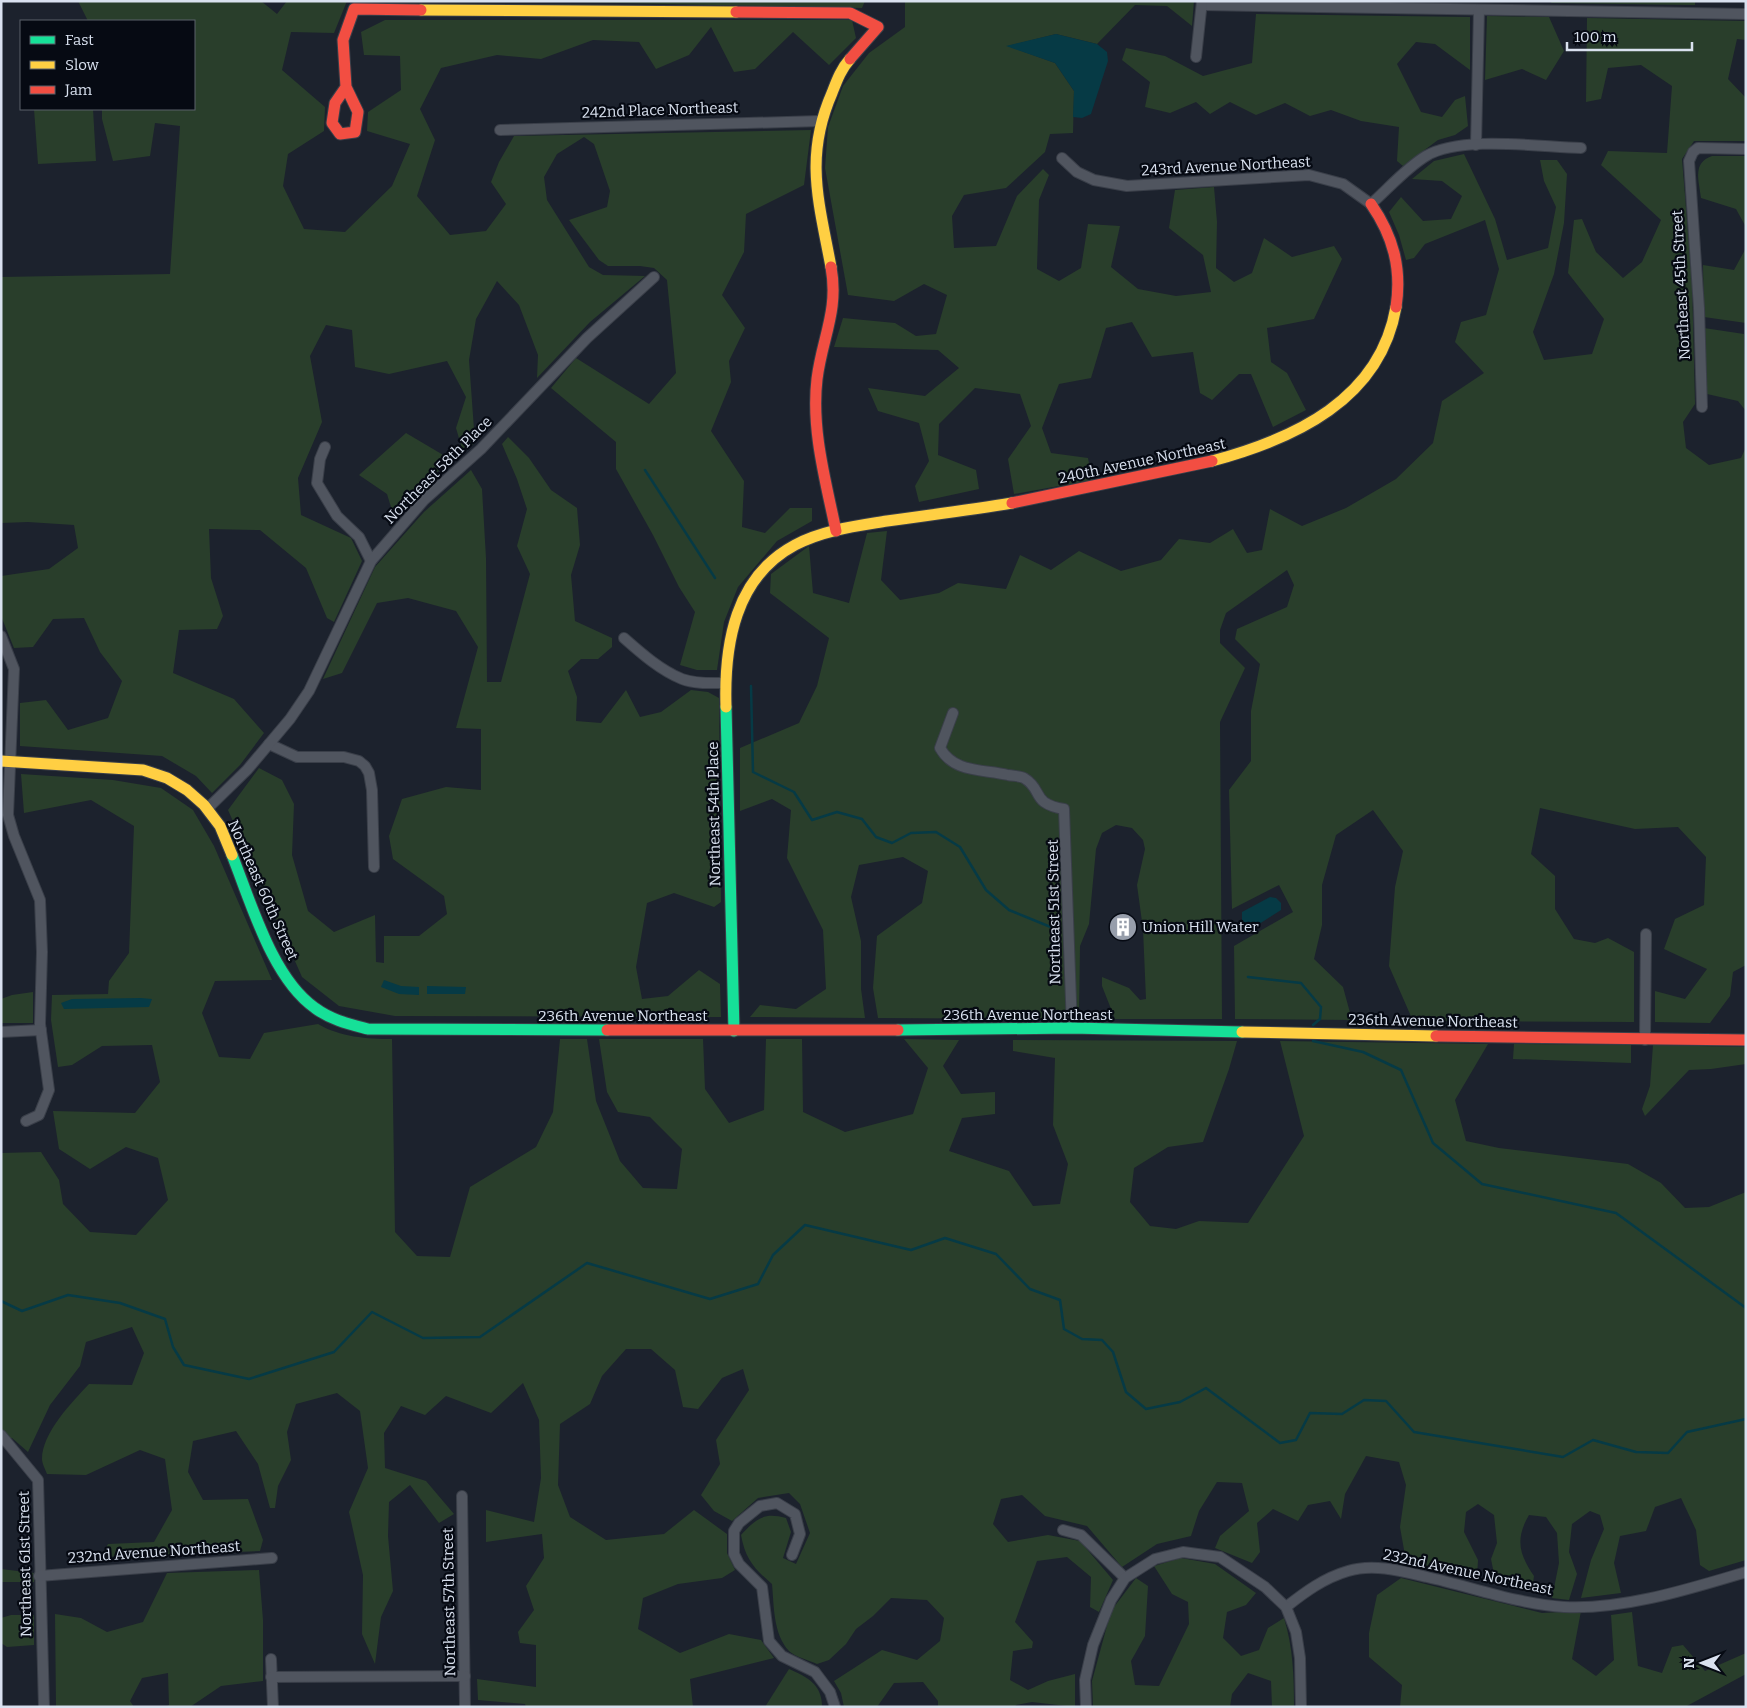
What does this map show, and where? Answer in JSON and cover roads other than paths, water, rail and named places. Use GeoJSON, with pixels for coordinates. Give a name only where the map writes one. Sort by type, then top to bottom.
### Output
{"type":"FeatureCollection","features":[{"type":"Feature","properties":{"kind":"street"},"geometry":{"type":"LineString","coordinates":[[1196,57],[1202,3],[1746,14]]}},
{"type":"Feature","properties":{"kind":"street"},"geometry":{"type":"LineString","coordinates":[[346,87],[343,40],[354,9],[850,13],[878,27],[842,68],[820,121],[814,169],[835,288],[834,304],[817,380],[816,411],[836,531]]}},
{"type":"Feature","properties":{"kind":"street"},"geometry":{"type":"LineString","coordinates":[[1476,145],[1479,10]]}},
{"type":"Feature","properties":{"kind":"street","name":"242nd Place Northeast"},"geometry":{"type":"LineString","coordinates":[[500,130],[820,121]]}},
{"type":"Feature","properties":{"kind":"street"},"geometry":{"type":"LineString","coordinates":[[1371,204],[1425,157],[1452,146],[1581,148]]}},
{"type":"Feature","properties":{"kind":"street","name":"Northeast 45th Street"},"geometry":{"type":"LineString","coordinates":[[1702,407],[1690,162],[1693,152],[1698,148],[1746,149]]}},
{"type":"Feature","properties":{"kind":"street","name":"243rd Avenue Northeast"},"geometry":{"type":"LineString","coordinates":[[1062,158],[1077,172],[1094,180],[1127,186],[1309,175],[1343,184],[1371,204]]}},
{"type":"Feature","properties":{"kind":"street","name":"240th Avenue Northeast"},"geometry":{"type":"LineString","coordinates":[[741,599],[755,579],[776,559],[795,546],[816,537],[836,531],[940,512],[1008,504],[1192,468],[1233,457],[1298,430],[1333,408],[1359,386],[1374,369],[1392,325],[1398,284],[1396,257],[1386,224],[1371,204]]}},
{"type":"Feature","properties":{"kind":"street","name":"Northeast 58th Place"},"geometry":{"type":"LineString","coordinates":[[208,808],[234,785],[308,691],[371,561],[424,500],[481,449],[587,338],[654,277]]}},
{"type":"Feature","properties":{"kind":"street"},"geometry":{"type":"LineString","coordinates":[[325,448],[320,459],[317,483],[337,516],[359,537],[371,561]]}},
{"type":"Feature","properties":{"kind":"street","name":"Northeast 54th Place"},"geometry":{"type":"LineString","coordinates":[[734,1031],[725,683],[731,626],[741,599]]}},
{"type":"Feature","properties":{"kind":"street"},"geometry":{"type":"LineString","coordinates":[[1,636],[14,669],[6,761],[8,815],[14,836],[40,900],[41,1030],[49,1090],[39,1115],[26,1120]]}},
{"type":"Feature","properties":{"kind":"street"},"geometry":{"type":"LineString","coordinates":[[624,638],[651,661],[682,679],[725,683]]}},
{"type":"Feature","properties":{"kind":"street","name":"Northeast 51st Street"},"geometry":{"type":"LineString","coordinates":[[953,713],[940,748],[946,760],[958,766],[1023,778],[1034,788],[1039,799],[1050,807],[1064,809],[1072,1028]]}},
{"type":"Feature","properties":{"kind":"street"},"geometry":{"type":"LineString","coordinates":[[268,744],[297,757],[344,756],[359,761],[366,766],[372,790],[374,867]]}},
{"type":"Feature","properties":{"kind":"street","name":"Northeast 60th Street"},"geometry":{"type":"LineString","coordinates":[[6,761],[128,768],[156,774],[185,786],[208,808],[230,847],[282,972],[300,996],[314,1008]]}},
{"type":"Feature","properties":{"kind":"street"},"geometry":{"type":"LineString","coordinates":[[1645,1040],[1646,934]]}},
{"type":"Feature","properties":{"kind":"street","name":"236th Avenue Northeast"},"geometry":{"type":"LineString","coordinates":[[314,1008],[335,1020],[355,1027],[383,1030],[734,1031],[1072,1028],[1645,1040],[1746,1040]]}},
{"type":"Feature","properties":{"kind":"street"},"geometry":{"type":"LineString","coordinates":[[1,1032],[41,1030]]}},
{"type":"Feature","properties":{"kind":"street","name":"Northeast 61st Street"},"geometry":{"type":"LineString","coordinates":[[1,1435],[38,1480],[39,1576],[44,1707]]}},
{"type":"Feature","properties":{"kind":"street","name":"Northeast 57th Street"},"geometry":{"type":"LineString","coordinates":[[462,1496],[465,1707]]}},
{"type":"Feature","properties":{"kind":"street"},"geometry":{"type":"LineString","coordinates":[[792,1555],[800,1534],[795,1514],[777,1503],[760,1506],[739,1523],[734,1531],[734,1554],[739,1564],[762,1587],[769,1641],[782,1656],[815,1672],[830,1692],[835,1707]]}},
{"type":"Feature","properties":{"kind":"street"},"geometry":{"type":"LineString","coordinates":[[1063,1530],[1081,1535],[1125,1578]]}},
{"type":"Feature","properties":{"kind":"street"},"geometry":{"type":"LineString","coordinates":[[1086,1707],[1085,1680],[1093,1645],[1111,1600],[1125,1578],[1155,1559],[1183,1552],[1220,1557],[1265,1587],[1286,1607],[1296,1632],[1300,1658],[1301,1707]]}},
{"type":"Feature","properties":{"kind":"street","name":"232nd Avenue Northeast"},"geometry":{"type":"LineString","coordinates":[[39,1576],[272,1558]]}},
{"type":"Feature","properties":{"kind":"street","name":"232nd Avenue Northeast"},"geometry":{"type":"LineString","coordinates":[[1286,1607],[1326,1579],[1350,1570],[1376,1568],[1401,1571],[1535,1604],[1566,1607],[1598,1605],[1660,1596],[1746,1572]]}},
{"type":"Feature","properties":{"kind":"street"},"geometry":{"type":"LineString","coordinates":[[271,1659],[273,1707]]}},
{"type":"Feature","properties":{"kind":"street"},"geometry":{"type":"LineString","coordinates":[[272,1677],[465,1676]]}},
{"type":"Feature","properties":{"kind":"water"},"geometry":{"type":"Polygon","coordinates":[[[1056,34],[1097,44],[1107,52],[1108,61],[1091,114],[1082,118],[1073,117],[1074,91],[1055,63],[1006,46],[1056,34]]]}},
{"type":"Feature","properties":{"kind":"water"},"geometry":{"type":"Polygon","coordinates":[[[1270,897],[1276,898],[1281,903],[1281,910],[1248,931],[1242,927],[1242,912],[1270,897]]]}},
{"type":"Feature","properties":{"kind":"water"},"geometry":{"type":"Polygon","coordinates":[[[384,980],[401,986],[419,987],[419,995],[399,994],[381,987],[384,980]]]}},
{"type":"Feature","properties":{"kind":"water"},"geometry":{"type":"Polygon","coordinates":[[[427,986],[466,987],[465,994],[427,994],[427,986]]]}},
{"type":"Feature","properties":{"kind":"water"},"geometry":{"type":"Polygon","coordinates":[[[72,999],[152,999],[149,1007],[64,1009],[61,1003],[72,999]]]}},
{"type":"Feature","properties":{"kind":"waterway"},"geometry":{"type":"LineString","coordinates":[[645,470],[715,578]]}},
{"type":"Feature","properties":{"kind":"waterway"},"geometry":{"type":"LineString","coordinates":[[751,686],[753,772],[794,792],[812,820],[837,812],[862,819],[876,837],[892,843],[911,833],[936,832],[960,847],[986,890],[1009,910],[1058,930]]}},
{"type":"Feature","properties":{"kind":"waterway"},"geometry":{"type":"LineString","coordinates":[[1248,977],[1301,983],[1321,1007],[1320,1019],[1313,1025]]}},
{"type":"Feature","properties":{"kind":"waterway"},"geometry":{"type":"LineString","coordinates":[[1313,1041],[1363,1052],[1401,1070],[1433,1143],[1482,1184],[1616,1213],[1746,1308]]}},
{"type":"Feature","properties":{"kind":"waterway"},"geometry":{"type":"LineString","coordinates":[[1,1301],[22,1311],[68,1295],[120,1303],[165,1319],[173,1347],[184,1365],[249,1379],[334,1352],[372,1312],[423,1338],[480,1337],[587,1263],[710,1299],[758,1284],[773,1255],[805,1225],[911,1250],[945,1238],[996,1254],[1030,1289],[1060,1300],[1064,1329],[1082,1339],[1102,1340],[1113,1352],[1126,1392],[1146,1409],[1180,1402],[1206,1388],[1280,1443],[1296,1440],[1310,1413],[1342,1414],[1364,1400],[1386,1401],[1414,1432],[1563,1457],[1593,1440],[1636,1452],[1668,1453],[1687,1432],[1746,1419]]}},
{"type":"Feature","properties":{"kind":"place","name":"Union Hill Water"},"geometry":{"type":"Point","coordinates":[1123,927]}}]}
